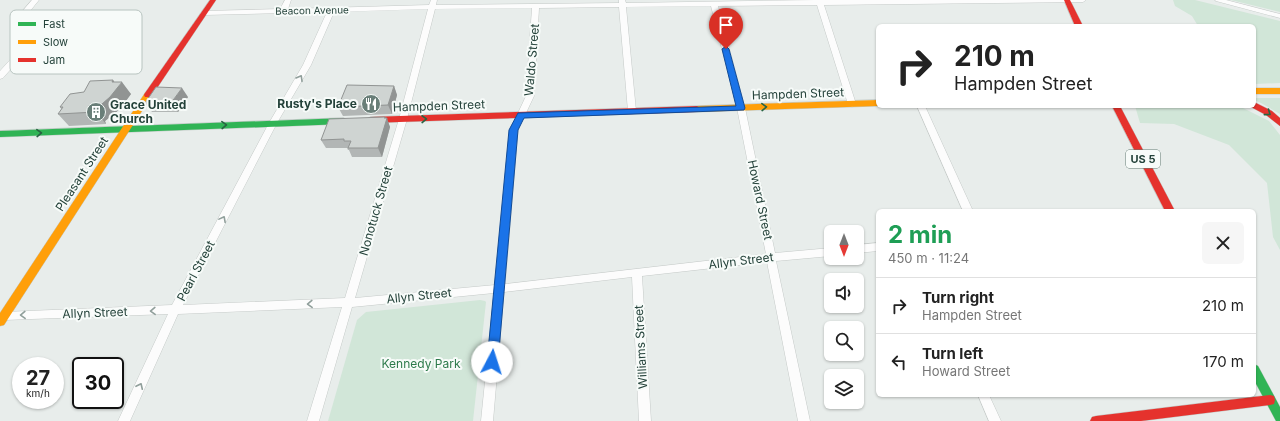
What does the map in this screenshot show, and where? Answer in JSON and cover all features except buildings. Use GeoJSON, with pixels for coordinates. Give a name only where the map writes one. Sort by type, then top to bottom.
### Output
{"type":"FeatureCollection","features":[{"type":"Feature","properties":{"kind":"main road","name":"Pleasant Street"},"geometry":{"type":"LineString","coordinates":[[2,319],[125,129],[214,0]]}},
{"type":"Feature","properties":{"kind":"main road"},"geometry":{"type":"LineString","coordinates":[[1067,0],[1078,24]]}},
{"type":"Feature","properties":{"kind":"main road"},"geometry":{"type":"LineString","coordinates":[[1256,91],[1280,91]]}},
{"type":"Feature","properties":{"kind":"main road","name":"Hampden Street"},"geometry":{"type":"LineString","coordinates":[[0,134],[273,123],[403,120],[876,103]]}},
{"type":"Feature","properties":{"kind":"main road"},"geometry":{"type":"LineString","coordinates":[[1256,106],[1269,113],[1280,123]]}},
{"type":"Feature","properties":{"kind":"main road","name":"US 5"},"geometry":{"type":"LineString","coordinates":[[1117,108],[1169,209]]}},
{"type":"Feature","properties":{"kind":"main road"},"geometry":{"type":"LineString","coordinates":[[1256,373],[1280,418]]}},
{"type":"Feature","properties":{"kind":"main road"},"geometry":{"type":"LineString","coordinates":[[1096,421],[1270,400]]}},
{"type":"Feature","properties":{"kind":"street"},"geometry":{"type":"LineString","coordinates":[[27,10],[36,0]]}},
{"type":"Feature","properties":{"kind":"street"},"geometry":{"type":"LineString","coordinates":[[283,11],[288,0]]}},
{"type":"Feature","properties":{"kind":"street","name":"Beacon Avenue"},"geometry":{"type":"LineString","coordinates":[[204,13],[331,10],[433,3],[536,6],[623,2],[714,4],[1083,0]]}},
{"type":"Feature","properties":{"kind":"street"},"geometry":{"type":"LineString","coordinates":[[1218,0],[1280,16]]}},
{"type":"Feature","properties":{"kind":"street"},"geometry":{"type":"LineString","coordinates":[[623,2],[632,111]]}},
{"type":"Feature","properties":{"kind":"street"},"geometry":{"type":"LineString","coordinates":[[819,2],[852,104]]}},
{"type":"Feature","properties":{"kind":"street","name":"Nonotuck Street"},"geometry":{"type":"LineString","coordinates":[[314,421],[403,120],[433,3]]}},
{"type":"Feature","properties":{"kind":"street","name":"Howard Street"},"geometry":{"type":"LineString","coordinates":[[714,4],[741,108],[804,421]]}},
{"type":"Feature","properties":{"kind":"street","name":"Waldo Street"},"geometry":{"type":"LineString","coordinates":[[487,421],[514,130],[530,96],[536,6]]}},
{"type":"Feature","properties":{"kind":"street","name":"Pearl Street"},"geometry":{"type":"LineString","coordinates":[[124,421],[175,310],[273,123],[307,65],[331,10]]}},
{"type":"Feature","properties":{"kind":"street"},"geometry":{"type":"LineString","coordinates":[[0,76],[10,65]]}},
{"type":"Feature","properties":{"kind":"street"},"geometry":{"type":"LineString","coordinates":[[922,108],[967,209]]}},
{"type":"Feature","properties":{"kind":"street"},"geometry":{"type":"LineString","coordinates":[[864,248],[876,247]]}},
{"type":"Feature","properties":{"kind":"street","name":"Allyn Street"},"geometry":{"type":"LineString","coordinates":[[2,319],[349,303],[499,289],[772,257],[824,253]]}},
{"type":"Feature","properties":{"kind":"street","name":"Williams Street"},"geometry":{"type":"LineString","coordinates":[[636,273],[645,421]]}},
{"type":"Feature","properties":{"kind":"street"},"geometry":{"type":"LineString","coordinates":[[985,397],[995,421]]}},
{"type":"Feature","properties":{"kind":"green space"},"geometry":{"type":"Polygon","coordinates":[[[1173,0],[1195,0],[1280,21],[1280,83],[1256,84],[1256,24],[1197,24],[1192,16],[1175,6],[1173,0]]]}},
{"type":"Feature","properties":{"kind":"green space"},"geometry":{"type":"Polygon","coordinates":[[[1231,0],[1280,0],[1280,12],[1231,0]]]}},
{"type":"Feature","properties":{"kind":"green space"},"geometry":{"type":"Polygon","coordinates":[[[1256,98],[1280,98],[1280,114],[1256,101],[1256,98]]]}},
{"type":"Feature","properties":{"kind":"green space"},"geometry":{"type":"Polygon","coordinates":[[[1136,108],[1243,108],[1269,121],[1280,135],[1280,250],[1273,237],[1267,183],[1229,145],[1174,124],[1140,123],[1136,108]]]}},
{"type":"Feature","properties":{"kind":"green space","name":"Kennedy Park"},"geometry":{"type":"Polygon","coordinates":[[[480,300],[486,302],[473,421],[328,421],[357,320],[366,312],[480,300]]]}},
{"type":"Feature","properties":{"kind":"traffic: fast"},"geometry":{"type":"LineString","coordinates":[[0,134],[344,121]]}},
{"type":"Feature","properties":{"kind":"traffic: fast"},"geometry":{"type":"LineString","coordinates":[[1256,373],[1280,418]]}},
{"type":"Feature","properties":{"kind":"traffic: slow"},"geometry":{"type":"LineString","coordinates":[[1256,91],[1280,91]]}},
{"type":"Feature","properties":{"kind":"traffic: slow"},"geometry":{"type":"LineString","coordinates":[[0,322],[148,95]]}},
{"type":"Feature","properties":{"kind":"traffic: slow"},"geometry":{"type":"LineString","coordinates":[[697,109],[876,103]]}},
{"type":"Feature","properties":{"kind":"traffic: jam"},"geometry":{"type":"LineString","coordinates":[[148,95],[213,0]]}},
{"type":"Feature","properties":{"kind":"traffic: jam"},"geometry":{"type":"LineString","coordinates":[[1067,0],[1078,24]]}},
{"type":"Feature","properties":{"kind":"traffic: jam"},"geometry":{"type":"LineString","coordinates":[[1256,106],[1269,113],[1280,123]]}},
{"type":"Feature","properties":{"kind":"traffic: jam"},"geometry":{"type":"LineString","coordinates":[[1117,108],[1169,209]]}},
{"type":"Feature","properties":{"kind":"traffic: jam"},"geometry":{"type":"LineString","coordinates":[[370,120],[697,109]]}},
{"type":"Feature","properties":{"kind":"traffic: jam"},"geometry":{"type":"LineString","coordinates":[[1096,421],[1270,400]]}},
{"type":"Feature","properties":{"kind":"place","name":"Rusty's Place"},"geometry":{"type":"Point","coordinates":[371,104]}},
{"type":"Feature","properties":{"kind":"place","name":"Grace United Church"},"geometry":{"type":"Point","coordinates":[96,112]}},
{"type":"Feature","properties":{"kind":"route"},"geometry":{"type":"LineString","coordinates":[[492,362],[514,130],[521,115],[741,108],[726,49]]}}]}
